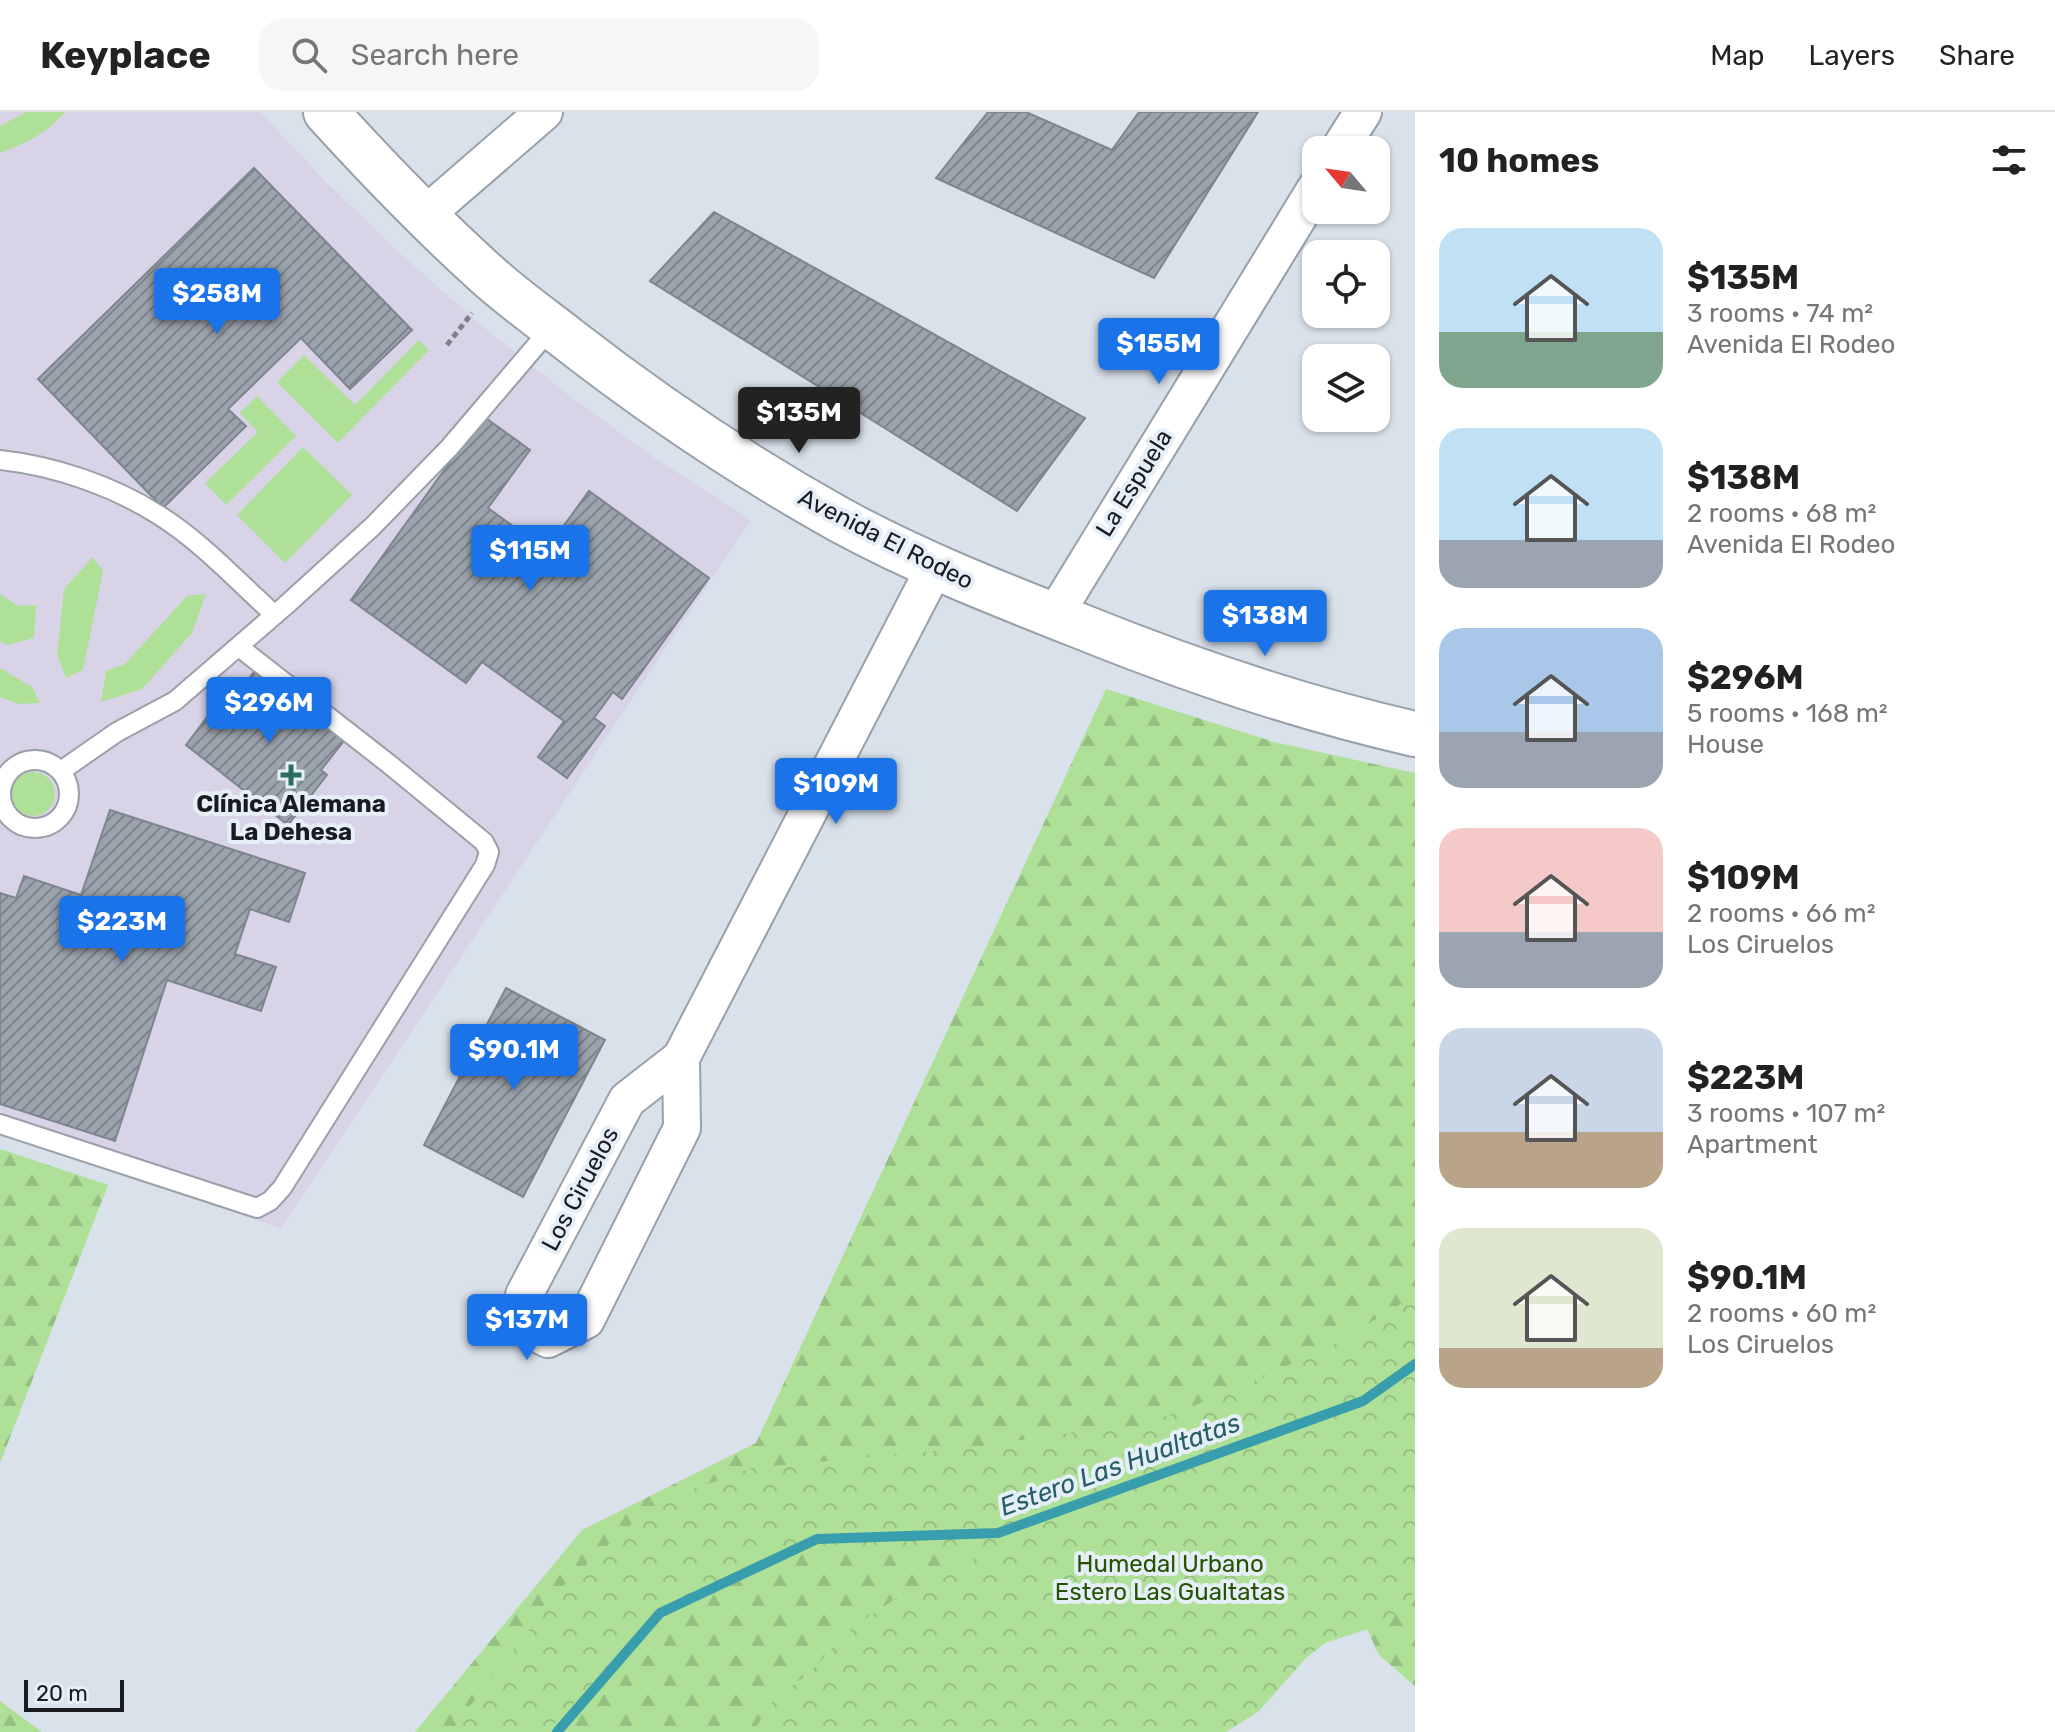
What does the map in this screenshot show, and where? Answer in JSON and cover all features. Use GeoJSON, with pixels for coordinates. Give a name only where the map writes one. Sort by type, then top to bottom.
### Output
{"type":"FeatureCollection","features":[{"type":"Feature","properties":{"kind":"street","name":"Avenida El Rodeo"},"geometry":{"type":"LineString","coordinates":[[326,112],[489,276],[552,327],[653,403],[840,520],[935,567],[1142,650],[1282,699],[1415,734]]}},
{"type":"Feature","properties":{"kind":"street"},"geometry":{"type":"LineString","coordinates":[[425,215],[544,112]]}},
{"type":"Feature","properties":{"kind":"street"},"geometry":{"type":"LineString","coordinates":[[1348,136],[1363,112]]}},
{"type":"Feature","properties":{"kind":"street","name":"La Espuela"},"geometry":{"type":"LineString","coordinates":[[1054,616],[1302,211]]}},
{"type":"Feature","properties":{"kind":"street","name":"Los Ciruelos"},"geometry":{"type":"LineString","coordinates":[[681,1058],[682,1128],[586,1320],[548,1339],[527,1328],[524,1295],[627,1100],[681,1058],[935,567]]}},
{"type":"Feature","properties":{"kind":"lane"},"geometry":{"type":"LineString","coordinates":[[61,771],[117,732],[175,701],[275,615],[403,496],[449,448],[552,327]]}},
{"type":"Feature","properties":{"kind":"lane"},"geometry":{"type":"LineString","coordinates":[[0,460],[64,472],[158,514],[275,615]]}},
{"type":"Feature","properties":{"kind":"lane"},"geometry":{"type":"LineString","coordinates":[[0,1124],[257,1208],[270,1201],[291,1174],[485,865],[489,852],[484,842],[239,647]]}},
{"type":"Feature","properties":{"kind":"lane"},"geometry":{"type":"LineString","coordinates":[[43,760],[61,771],[69,790],[65,811],[49,825],[38,828],[18,824],[9,817],[0,797],[6,777],[22,762],[43,760]]}},
{"type":"Feature","properties":{"kind":"path"},"geometry":{"type":"LineString","coordinates":[[447,345],[475,309]]}},
{"type":"Feature","properties":{"kind":"shaded area","name":"Clínica Alemana La Dehesa"},"geometry":{"type":"Polygon","coordinates":[[[0,112],[260,112],[325,181],[404,257],[486,329],[571,397],[659,461],[751,520],[281,1228],[0,1136],[0,112]]]}},
{"type":"Feature","properties":{"kind":"green space"},"geometry":{"type":"Polygon","coordinates":[[[26,112],[65,112],[36,137],[0,153],[0,126],[26,112]]]}},
{"type":"Feature","properties":{"kind":"green space"},"geometry":{"type":"Polygon","coordinates":[[[419,340],[429,350],[338,443],[277,382],[304,355],[355,405],[419,340]]]}},
{"type":"Feature","properties":{"kind":"green space"},"geometry":{"type":"Polygon","coordinates":[[[257,396],[296,436],[226,505],[205,483],[258,432],[240,413],[257,396]]]}},
{"type":"Feature","properties":{"kind":"green space"},"geometry":{"type":"Polygon","coordinates":[[[303,447],[352,495],[285,563],[237,515],[303,447]]]}},
{"type":"Feature","properties":{"kind":"green space"},"geometry":{"type":"Polygon","coordinates":[[[93,557],[103,571],[83,670],[66,678],[57,655],[64,589],[93,557]]]}},
{"type":"Feature","properties":{"kind":"green space"},"geometry":{"type":"Polygon","coordinates":[[[0,594],[18,606],[36,605],[34,638],[7,645],[0,641],[0,594]]]}},
{"type":"Feature","properties":{"kind":"green space"},"geometry":{"type":"Polygon","coordinates":[[[206,594],[192,633],[142,689],[101,702],[106,671],[125,664],[187,596],[206,594]]]}},
{"type":"Feature","properties":{"kind":"green space"},"geometry":{"type":"Polygon","coordinates":[[[0,668],[32,687],[40,703],[19,704],[0,697],[0,668]]]}},
{"type":"Feature","properties":{"kind":"green space"},"geometry":{"type":"Polygon","coordinates":[[[1106,689],[1274,742],[1415,773],[1415,1686],[1379,1655],[1339,1568],[1068,1732],[415,1732],[582,1530],[756,1443],[1106,689]]]}},
{"type":"Feature","properties":{"kind":"green space"},"geometry":{"type":"Polygon","coordinates":[[[33,772],[49,778],[55,794],[49,810],[33,816],[17,810],[11,794],[17,778],[33,772]]]}},
{"type":"Feature","properties":{"kind":"green space"},"geometry":{"type":"Polygon","coordinates":[[[0,1149],[108,1185],[0,1463],[0,1149]]]}},
{"type":"Feature","properties":{"kind":"green space","name":"Humedal Urbano Estero Las Gualtatas"},"geometry":{"type":"Polygon","coordinates":[[[1415,1295],[1415,1587],[1404,1610],[1374,1627],[1325,1643],[1306,1658],[1259,1711],[1226,1732],[753,1732],[774,1699],[808,1674],[853,1627],[895,1599],[936,1583],[974,1560],[968,1553],[910,1555],[827,1547],[740,1571],[686,1596],[628,1644],[547,1732],[450,1732],[564,1585],[638,1518],[674,1496],[752,1468],[966,1448],[1077,1432],[1129,1430],[1235,1390],[1339,1342],[1415,1295]]]}},
{"type":"Feature","properties":{"kind":"green space"},"geometry":{"type":"Polygon","coordinates":[[[0,1701],[42,1732],[0,1732],[0,1701]]]}},
{"type":"Feature","properties":{"kind":"building"},"geometry":{"type":"Polygon","coordinates":[[[988,112],[1026,112],[1112,150],[1139,112],[1258,112],[1154,278],[936,178],[988,112]]]}},
{"type":"Feature","properties":{"kind":"building"},"geometry":{"type":"Polygon","coordinates":[[[254,168],[412,330],[350,389],[301,338],[228,409],[246,426],[163,508],[38,379],[254,168]]]}},
{"type":"Feature","properties":{"kind":"building"},"geometry":{"type":"Polygon","coordinates":[[[714,212],[1085,418],[1017,511],[650,281],[714,212]]]}},
{"type":"Feature","properties":{"kind":"building"},"geometry":{"type":"Polygon","coordinates":[[[483,416],[530,450],[488,508],[546,550],[589,491],[709,578],[622,699],[613,692],[594,718],[605,726],[567,778],[538,757],[564,721],[482,662],[466,683],[351,600],[483,416]]]}},
{"type":"Feature","properties":{"kind":"building"},"geometry":{"type":"Polygon","coordinates":[[[258,667],[347,737],[321,770],[327,775],[288,825],[186,745],[214,708],[221,713],[258,667]]]}},
{"type":"Feature","properties":{"kind":"building"},"geometry":{"type":"Polygon","coordinates":[[[110,810],[305,873],[289,922],[250,909],[235,954],[276,967],[261,1011],[167,980],[115,1141],[0,1104],[0,893],[16,898],[24,876],[81,895],[110,810]]]}},
{"type":"Feature","properties":{"kind":"building"},"geometry":{"type":"Polygon","coordinates":[[[506,988],[605,1040],[523,1197],[424,1145],[506,988]]]}},
{"type":"Feature","properties":{"kind":"waterway","name":"Estero Las Hualtatas"},"geometry":{"type":"LineString","coordinates":[[557,1732],[660,1613],[817,1539],[998,1533],[1363,1401],[1415,1364]]}},
{"type":"Feature","properties":{"kind":"place","name":"Clínica Alemana La Dehesa"},"geometry":{"type":"Point","coordinates":[291,775]}}]}
